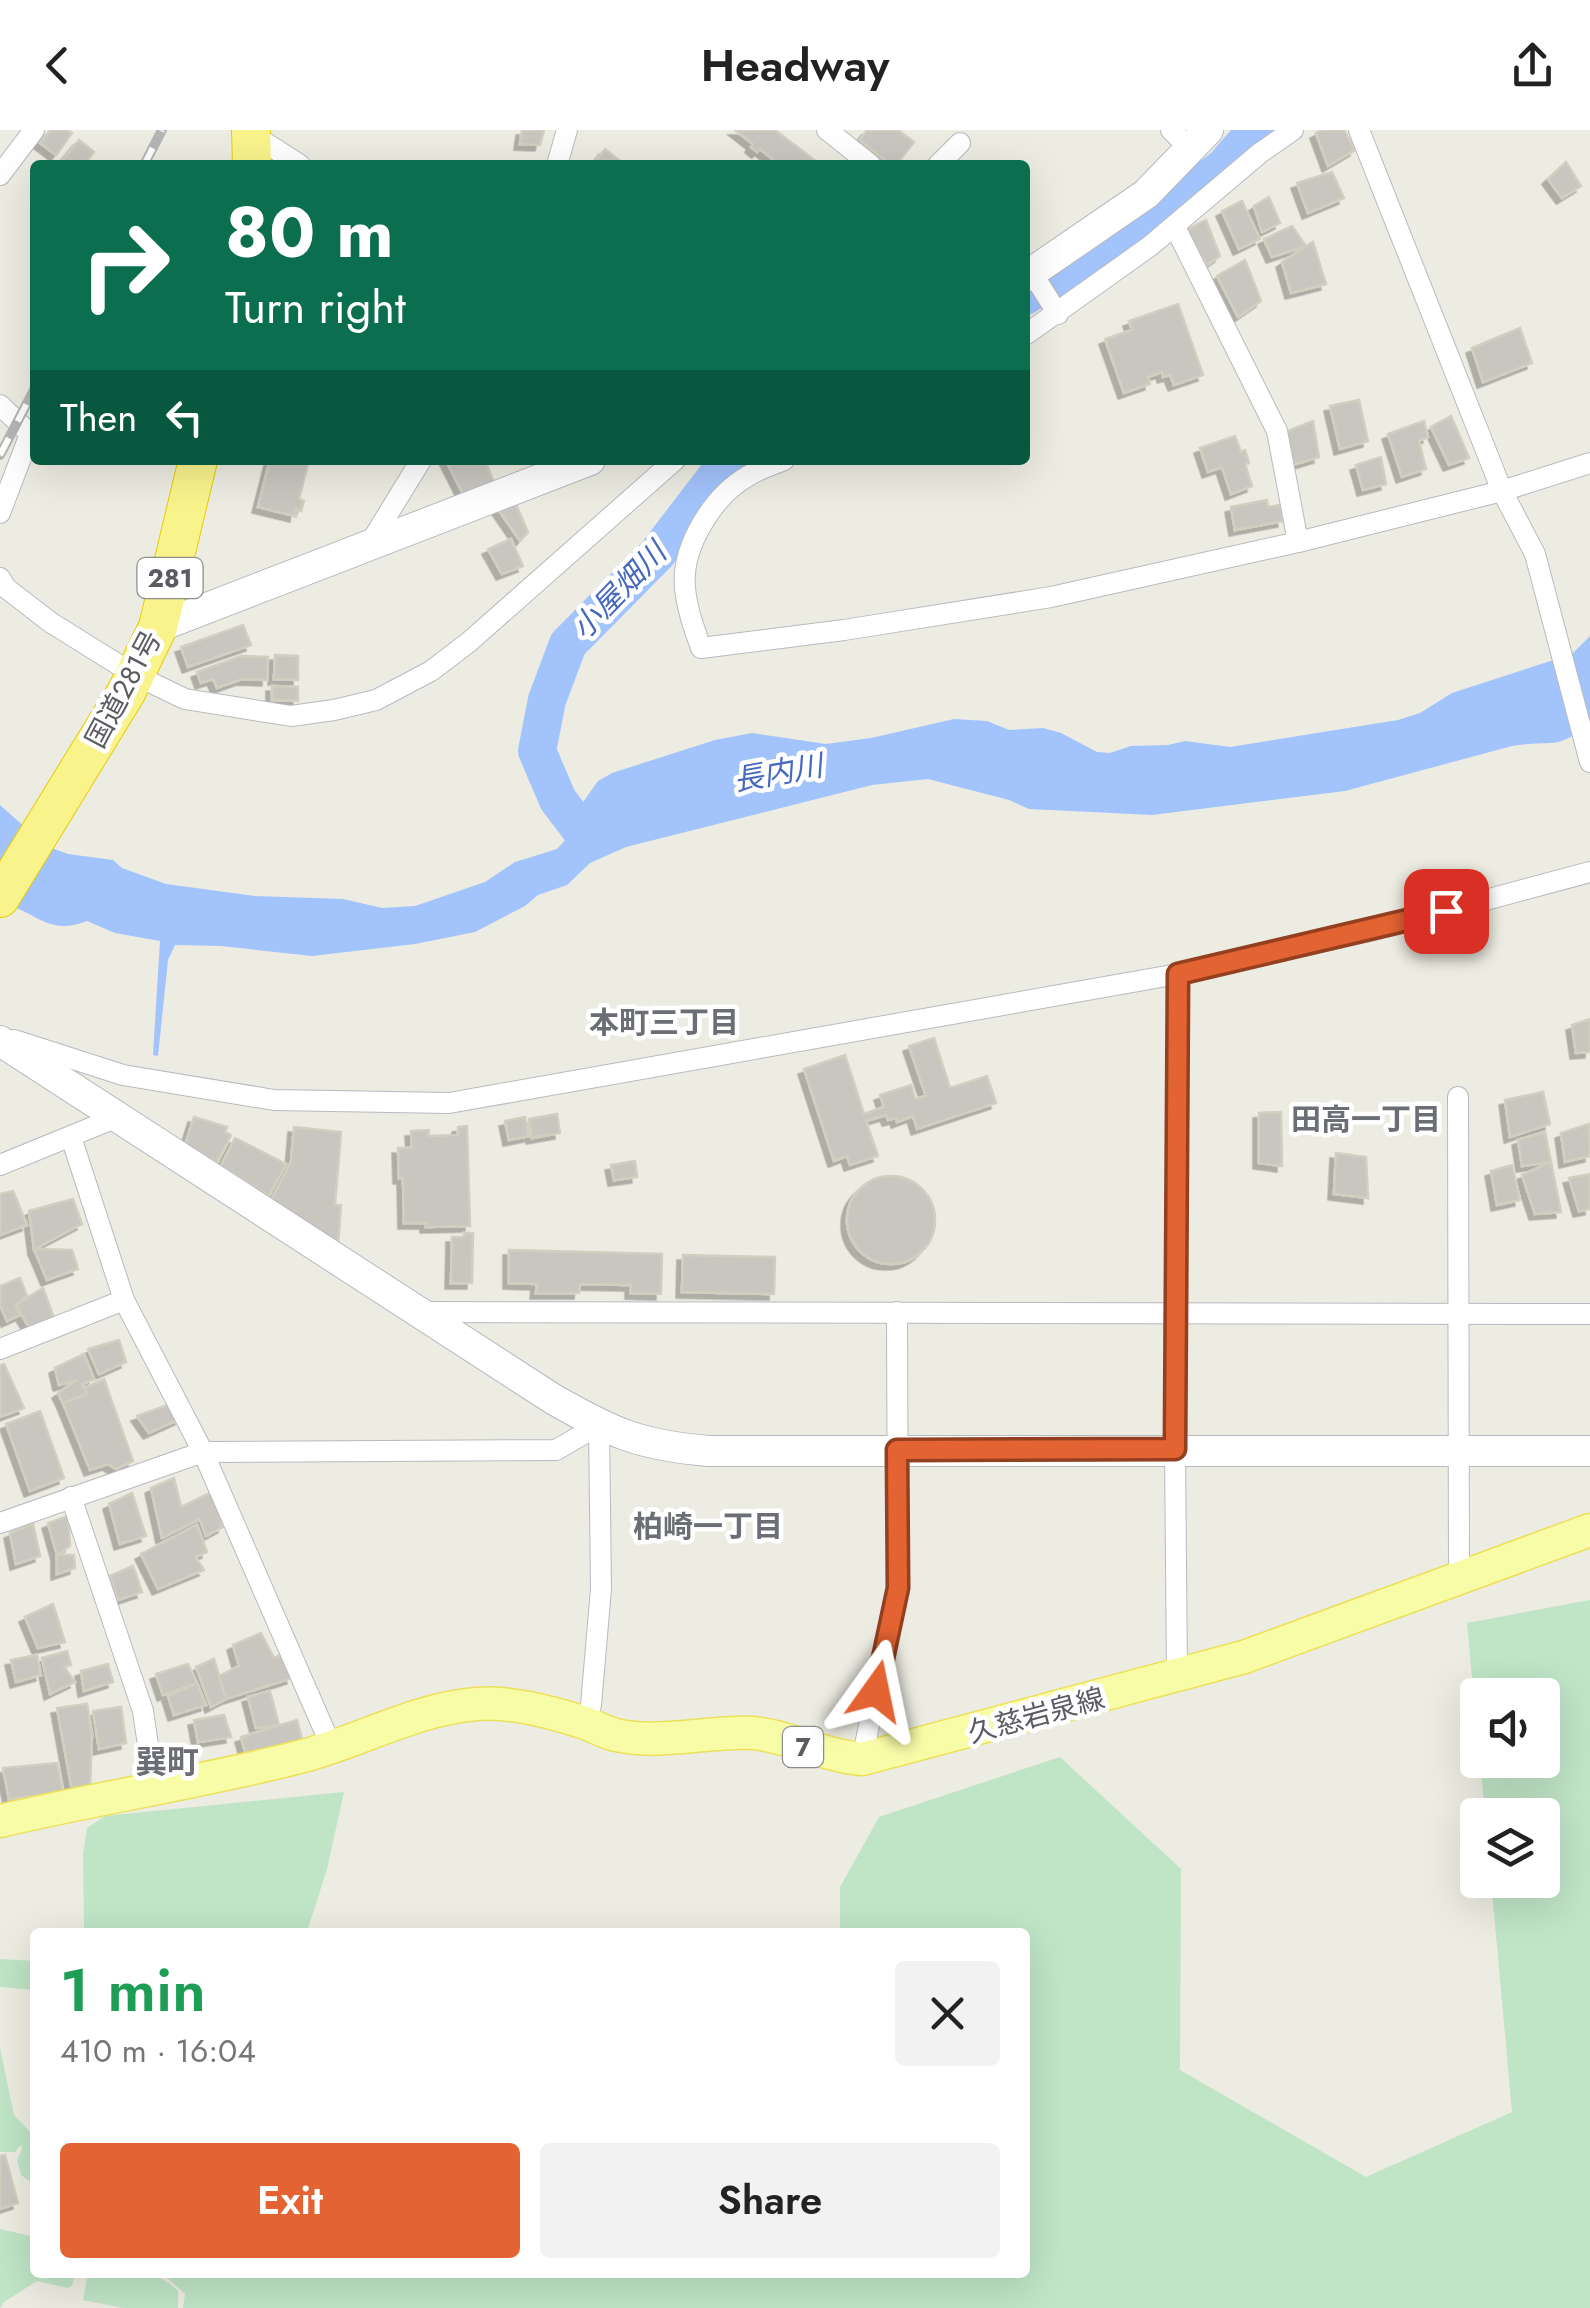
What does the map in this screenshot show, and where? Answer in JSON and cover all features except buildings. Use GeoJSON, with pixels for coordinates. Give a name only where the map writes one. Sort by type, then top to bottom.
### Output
{"type":"FeatureCollection","features":[{"type":"Feature","properties":{"kind":"highway","name":"国道281号"},"geometry":{"type":"LineString","coordinates":[[0,898],[131,683],[158,627],[197,465]]}},
{"type":"Feature","properties":{"kind":"main road","name":"久慈岩泉線"},"geometry":{"type":"LineString","coordinates":[[0,1821],[154,1786],[229,1776],[332,1748],[439,1711],[478,1704],[515,1706],[585,1723],[614,1735],[639,1738],[755,1733],[835,1757],[862,1759],[1244,1657],[1590,1530]]}},
{"type":"Feature","properties":{"kind":"street"},"geometry":{"type":"LineString","coordinates":[[0,175],[34,130]]}},
{"type":"Feature","properties":{"kind":"street"},"geometry":{"type":"LineString","coordinates":[[562,147],[582,130]]}},
{"type":"Feature","properties":{"kind":"street"},"geometry":{"type":"LineString","coordinates":[[827,130],[866,160]]}},
{"type":"Feature","properties":{"kind":"street"},"geometry":{"type":"LineString","coordinates":[[1030,331],[1175,227],[1260,153],[1293,130]]}},
{"type":"Feature","properties":{"kind":"street"},"geometry":{"type":"LineString","coordinates":[[1359,130],[1502,491],[1535,554],[1590,762]]}},
{"type":"Feature","properties":{"kind":"street"},"geometry":{"type":"LineString","coordinates":[[1056,310],[1031,276],[1146,194],[1190,137]]}},
{"type":"Feature","properties":{"kind":"street"},"geometry":{"type":"LineString","coordinates":[[252,143],[289,160]]}},
{"type":"Feature","properties":{"kind":"street"},"geometry":{"type":"LineString","coordinates":[[943,160],[960,143]]}},
{"type":"Feature","properties":{"kind":"street"},"geometry":{"type":"LineString","coordinates":[[1175,227],[1277,431],[1298,542]]}},
{"type":"Feature","properties":{"kind":"street"},"geometry":{"type":"LineString","coordinates":[[0,407],[30,434],[0,513]]}},
{"type":"Feature","properties":{"kind":"street"},"geometry":{"type":"LineString","coordinates":[[772,465],[746,476],[725,494],[704,520],[691,550],[684,583],[690,618],[701,648],[1051,597],[1298,542],[1502,491],[1590,463]]}},
{"type":"Feature","properties":{"kind":"street"},"geometry":{"type":"LineString","coordinates":[[369,545],[418,465]]}},
{"type":"Feature","properties":{"kind":"street"},"geometry":{"type":"LineString","coordinates":[[158,627],[577,465]]}},
{"type":"Feature","properties":{"kind":"street"},"geometry":{"type":"LineString","coordinates":[[0,578],[6,588],[131,683],[185,699],[292,716],[376,700],[431,671],[670,465]]}},
{"type":"Feature","properties":{"kind":"street"},"geometry":{"type":"LineString","coordinates":[[0,1038],[123,1076],[274,1100],[449,1104],[1178,974],[1374,930],[1590,872]]}},
{"type":"Feature","properties":{"kind":"street"},"geometry":{"type":"LineString","coordinates":[[1177,1677],[1178,974]]}},
{"type":"Feature","properties":{"kind":"street"},"geometry":{"type":"LineString","coordinates":[[0,1038],[115,1118],[415,1312],[599,1426],[625,1437],[675,1448],[1590,1451]]}},
{"type":"Feature","properties":{"kind":"street"},"geometry":{"type":"LineString","coordinates":[[1458,1097],[1459,1577]]}},
{"type":"Feature","properties":{"kind":"street"},"geometry":{"type":"LineString","coordinates":[[0,1166],[115,1118]]}},
{"type":"Feature","properties":{"kind":"street"},"geometry":{"type":"LineString","coordinates":[[71,1137],[124,1300],[203,1452],[332,1748]]}},
{"type":"Feature","properties":{"kind":"street"},"geometry":{"type":"LineString","coordinates":[[0,1349],[124,1300]]}},
{"type":"Feature","properties":{"kind":"street"},"geometry":{"type":"LineString","coordinates":[[415,1312],[1590,1314]]}},
{"type":"Feature","properties":{"kind":"street"},"geometry":{"type":"LineString","coordinates":[[862,1759],[898,1588],[898,1312]]}},
{"type":"Feature","properties":{"kind":"street"},"geometry":{"type":"LineString","coordinates":[[0,1523],[203,1452],[556,1450],[599,1426]]}},
{"type":"Feature","properties":{"kind":"street"},"geometry":{"type":"LineString","coordinates":[[585,1723],[591,1705],[601,1589],[599,1426]]}},
{"type":"Feature","properties":{"kind":"street"},"geometry":{"type":"LineString","coordinates":[[71,1497],[143,1711],[154,1786]]}},
{"type":"Feature","properties":{"kind":"green space"},"geometry":{"type":"Polygon","coordinates":[[[1590,1600],[1590,2308],[183,2308],[185,2294],[167,2278],[1030,2278],[1030,1928],[840,1928],[840,1887],[879,1817],[1060,1757],[1181,1869],[1180,2070],[1366,2177],[1512,2112],[1493,1898],[1560,1898],[1560,1798],[1483,1798],[1482,1778],[1560,1778],[1560,1678],[1472,1678],[1467,1623],[1590,1600]]]}},
{"type":"Feature","properties":{"kind":"green space"},"geometry":{"type":"Polygon","coordinates":[[[344,1792],[327,1869],[308,1928],[84,1928],[83,1854],[87,1828],[105,1816],[344,1792]]]}},
{"type":"Feature","properties":{"kind":"green space"},"geometry":{"type":"Polygon","coordinates":[[[0,1959],[30,1961],[30,1990],[0,1987],[0,1959]]]}},
{"type":"Feature","properties":{"kind":"green space"},"geometry":{"type":"Polygon","coordinates":[[[0,2048],[14,2115],[30,2132],[30,2181],[21,2175],[17,2160],[21,2145],[15,2152],[0,2152],[0,2048]]]}},
{"type":"Feature","properties":{"kind":"green space"},"geometry":{"type":"Polygon","coordinates":[[[0,2229],[30,2236],[30,2278],[74,2278],[68,2288],[37,2281],[0,2308],[0,2229]]]}},
{"type":"Feature","properties":{"kind":"green space"},"geometry":{"type":"Polygon","coordinates":[[[87,2278],[160,2278],[178,2291],[178,2308],[123,2308],[83,2300],[87,2278]]]}},
{"type":"Feature","properties":{"kind":"water","name":"長内川"},"geometry":{"type":"Polygon","coordinates":[[[1590,636],[1590,723],[1579,732],[1561,741],[1512,746],[1345,791],[1152,815],[1029,809],[928,779],[872,785],[626,847],[590,863],[567,885],[538,895],[475,932],[415,944],[312,956],[175,945],[168,960],[158,1056],[153,1055],[160,941],[115,933],[87,921],[51,924],[0,903],[0,805],[46,846],[68,854],[113,860],[122,868],[166,884],[255,896],[343,899],[382,908],[415,906],[485,882],[515,862],[557,849],[569,836],[581,805],[598,781],[612,773],[715,740],[752,733],[826,744],[954,719],[987,721],[1009,730],[1043,728],[1097,752],[1185,741],[1230,747],[1398,720],[1420,713],[1452,693],[1572,654],[1590,636]]]}},
{"type":"Feature","properties":{"kind":"waterway","name":"小屋畑川"},"geometry":{"type":"LineString","coordinates":[[1030,293],[1163,213],[1224,167],[1256,130]]}},
{"type":"Feature","properties":{"kind":"waterway","name":"小屋畑川"},"geometry":{"type":"LineString","coordinates":[[590,842],[558,800],[537,751],[547,700],[568,644],[657,554],[725,465]]}},
{"type":"Feature","properties":{"kind":"railway"},"geometry":{"type":"LineString","coordinates":[[147,160],[162,130]]}},
{"type":"Feature","properties":{"kind":"railway"},"geometry":{"type":"LineString","coordinates":[[0,455],[30,398]]}},
{"type":"Feature","properties":{"kind":"district","name":"本町三丁目"},"geometry":{"type":"Point","coordinates":[664,1023]}},
{"type":"Feature","properties":{"kind":"district","name":"田高一丁目"},"geometry":{"type":"Point","coordinates":[1366,1120]}},
{"type":"Feature","properties":{"kind":"district","name":"柏崎一丁目"},"geometry":{"type":"Point","coordinates":[708,1527]}},
{"type":"Feature","properties":{"kind":"district","name":"巽町"},"geometry":{"type":"Point","coordinates":[167,1762]}},
{"type":"Feature","properties":{"kind":"route"},"geometry":{"type":"LineString","coordinates":[[876,1691],[898,1588],[897,1450],[1175,1449],[1178,974],[1446,911]]}}]}
